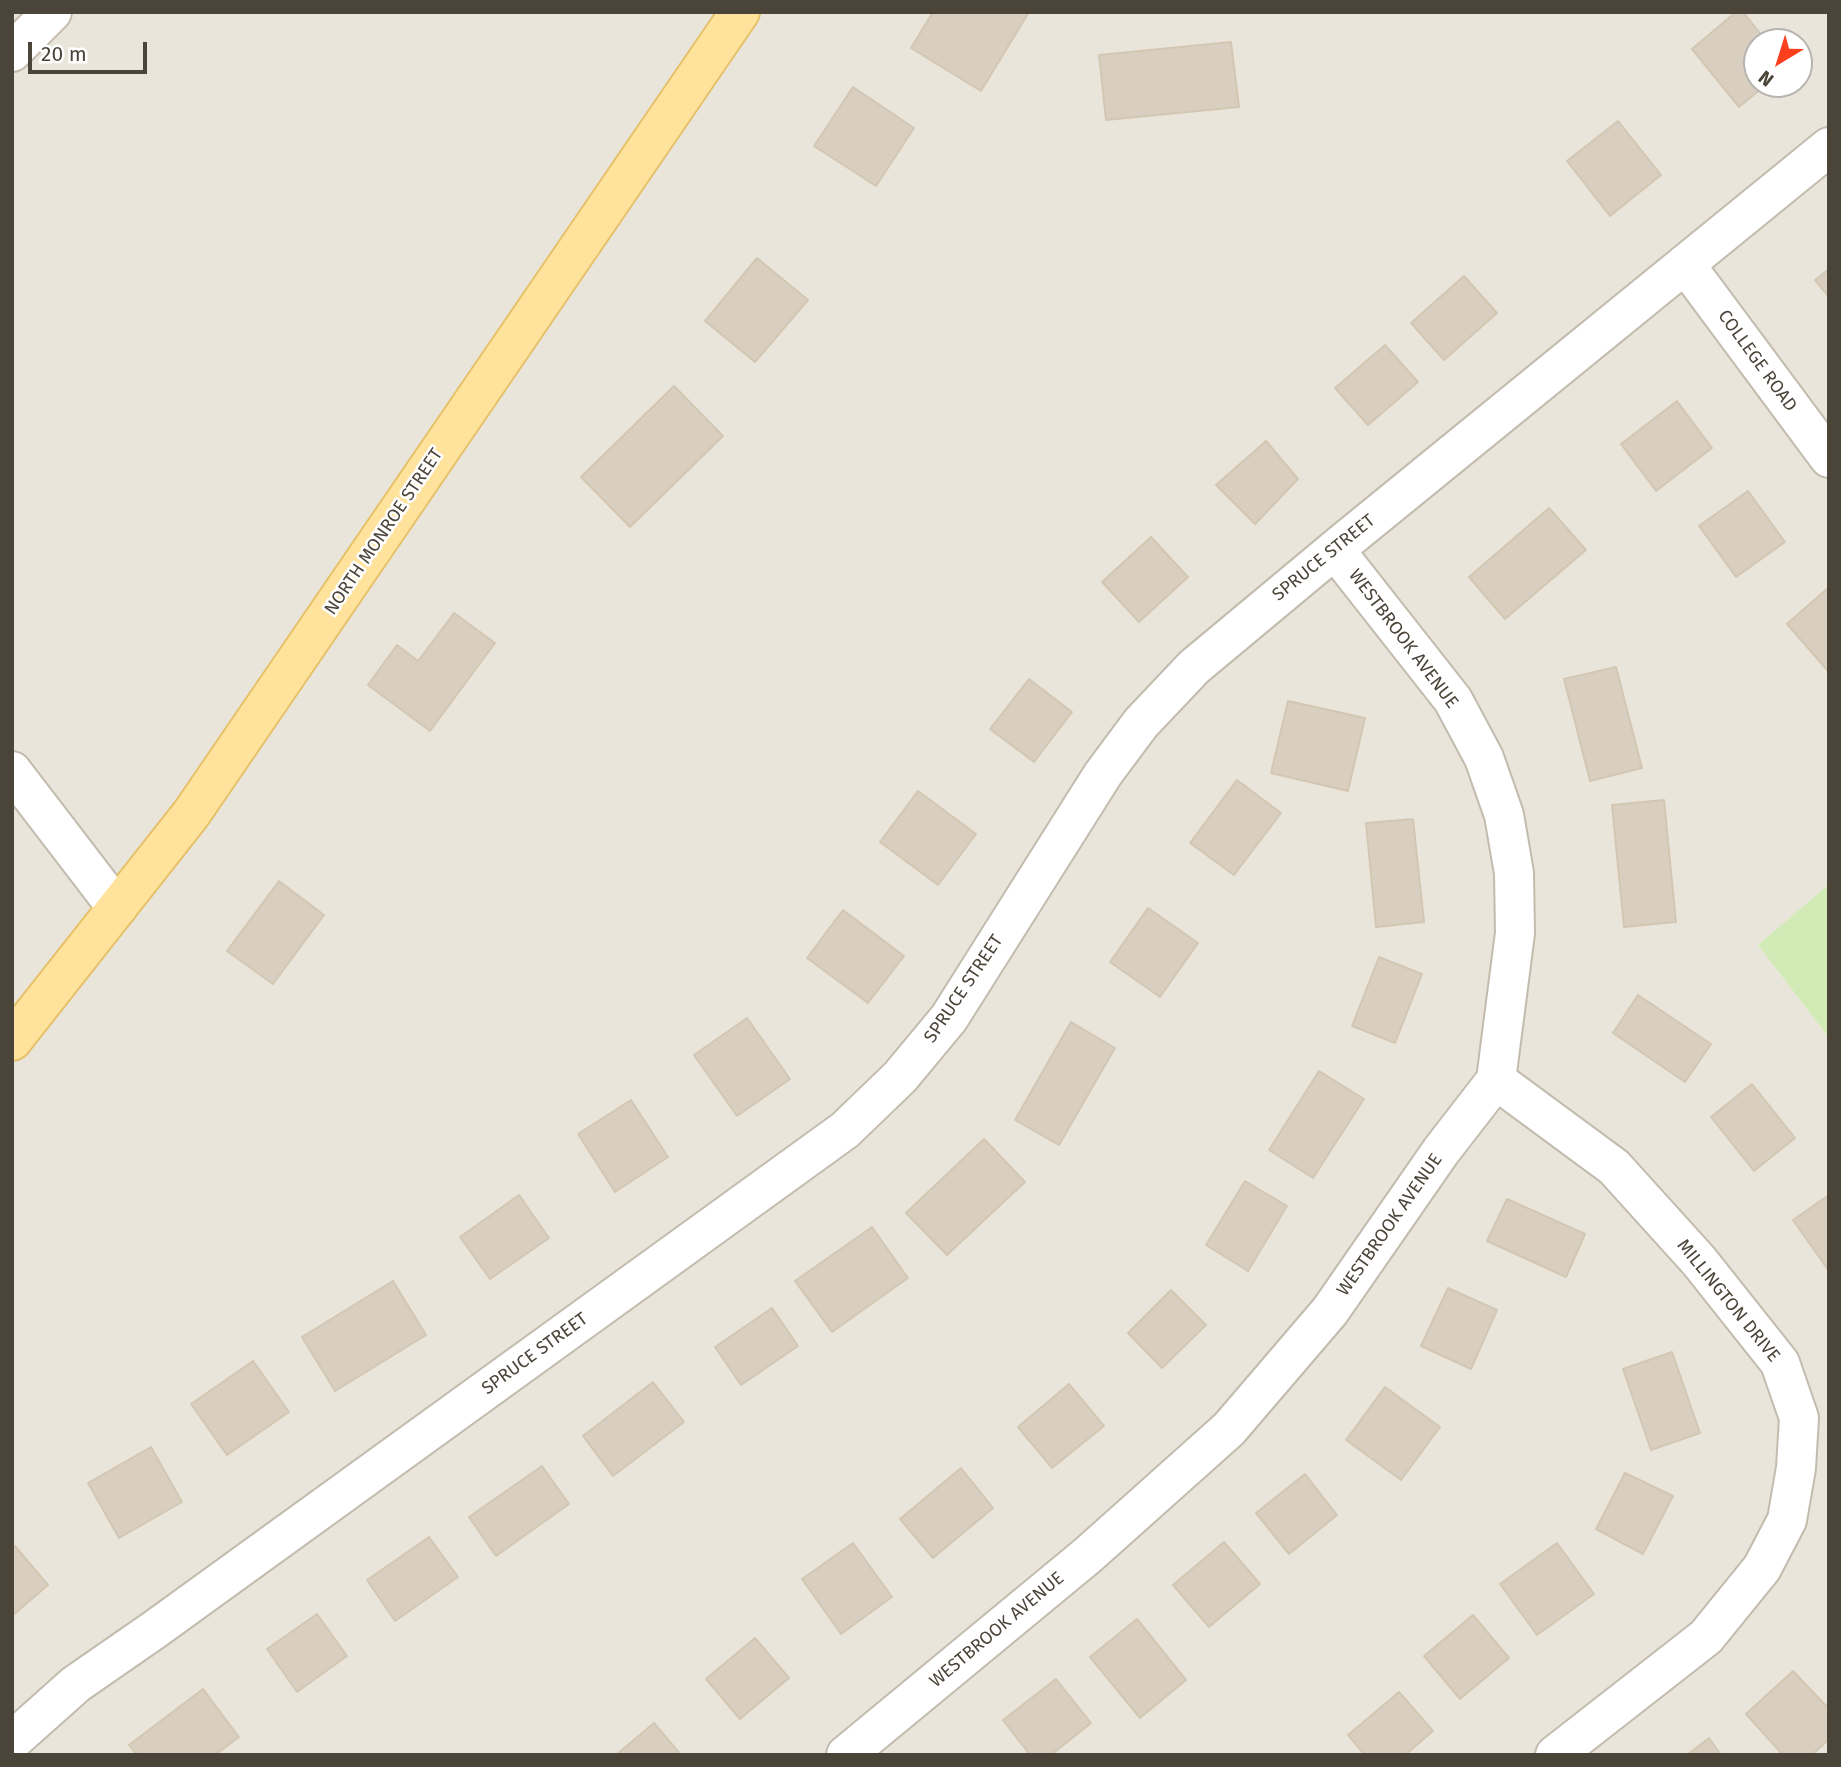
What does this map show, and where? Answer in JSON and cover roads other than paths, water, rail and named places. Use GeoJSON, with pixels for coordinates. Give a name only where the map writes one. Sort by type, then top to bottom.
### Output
{"type":"FeatureCollection","features":[{"type":"Feature","properties":{"kind":"main road","name":"NORTH MONROE STREET"},"geometry":{"type":"LineString","coordinates":[[12,1041],[191,814],[740,12]]}},
{"type":"Feature","properties":{"kind":"street"},"geometry":{"type":"LineString","coordinates":[[12,52],[52,12]]}},
{"type":"Feature","properties":{"kind":"street","name":"SPRUCE STREET"},"geometry":{"type":"LineString","coordinates":[[12,1741],[76,1684],[166,1622],[845,1130],[900,1077],[949,1018],[1103,774],[1141,723],[1210,653],[1829,147]]}},
{"type":"Feature","properties":{"kind":"street","name":"COLLEGE ROAD"},"geometry":{"type":"LineString","coordinates":[[1685,264],[1829,458]]}},
{"type":"Feature","properties":{"kind":"street","name":"WESTBROOK AVENUE"},"geometry":{"type":"LineString","coordinates":[[846,1755],[1088,1555],[1229,1429],[1331,1311],[1440,1152],[1496,1080],[1515,933],[1514,873],[1503,815],[1485,758],[1453,700],[1335,550]]}},
{"type":"Feature","properties":{"kind":"street"},"geometry":{"type":"LineString","coordinates":[[12,771],[117,908]]}},
{"type":"Feature","properties":{"kind":"street","name":"MILLINGTON DRIVE"},"geometry":{"type":"LineString","coordinates":[[1496,1080],[1614,1167],[1699,1261],[1780,1363],[1799,1418],[1796,1468],[1787,1520],[1762,1568],[1706,1637],[1555,1755]]}}]}
